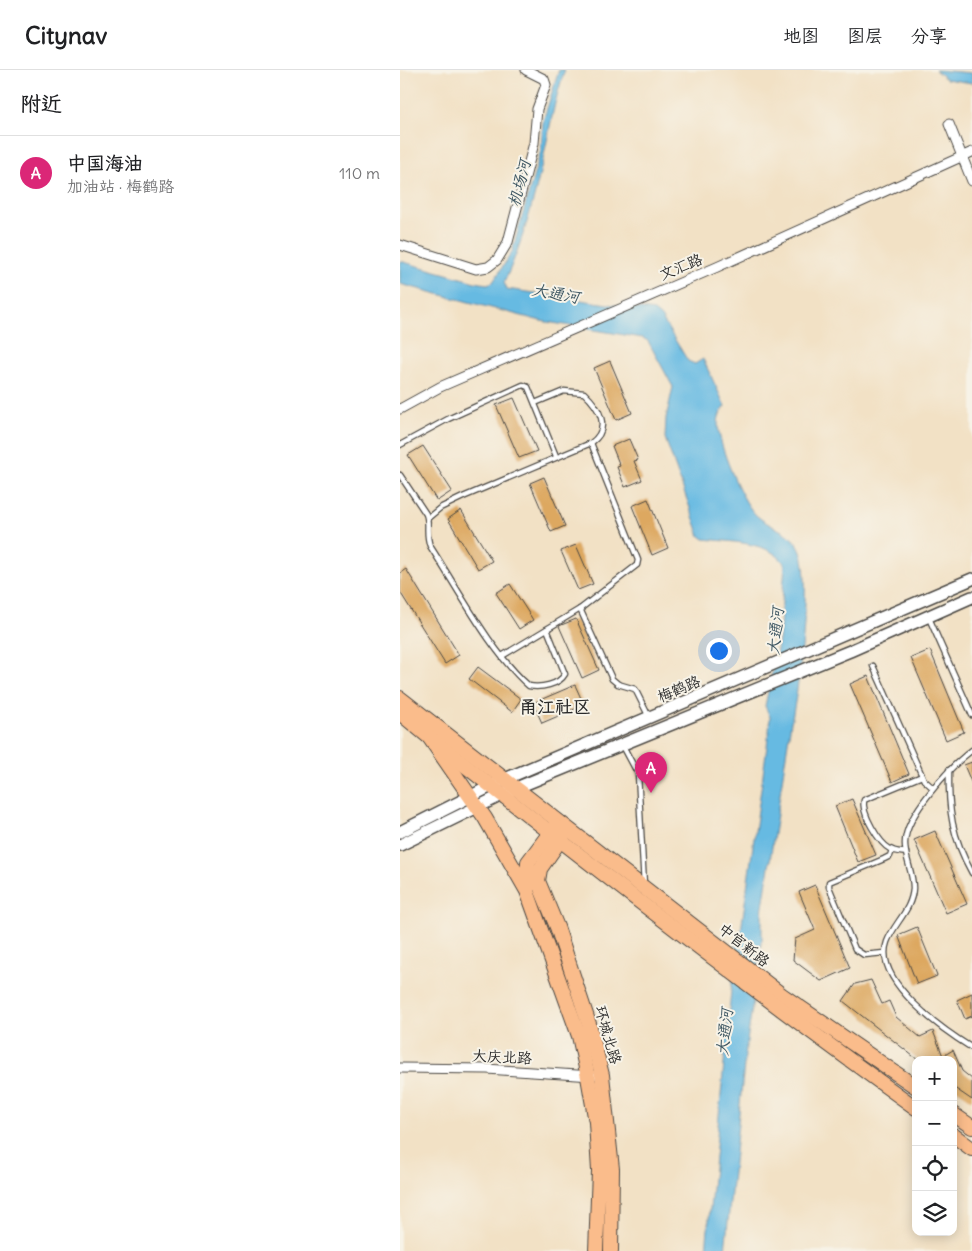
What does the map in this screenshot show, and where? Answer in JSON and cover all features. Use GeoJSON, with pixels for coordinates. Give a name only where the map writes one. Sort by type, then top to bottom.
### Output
{"type":"FeatureCollection","features":[{"type":"Feature","properties":{"kind":"main road"},"geometry":{"type":"LineString","coordinates":[[400,698],[563,825]]}},
{"type":"Feature","properties":{"kind":"main road","name":"环城北路"},"geometry":{"type":"LineString","coordinates":[[400,713],[554,838]]}},
{"type":"Feature","properties":{"kind":"main road","name":"环城北路"},"geometry":{"type":"LineString","coordinates":[[429,737],[474,802],[527,891],[579,1036],[596,1122],[599,1171],[596,1251]]}},
{"type":"Feature","properties":{"kind":"main road","name":"环城北路"},"geometry":{"type":"LineString","coordinates":[[563,825],[554,838],[540,869],[538,881],[557,927],[589,1024],[602,1075],[612,1169],[611,1251]]}},
{"type":"Feature","properties":{"kind":"main road","name":"中官新路"},"geometry":{"type":"LineString","coordinates":[[563,825],[782,995],[912,1085]]}},
{"type":"Feature","properties":{"kind":"main road","name":"环城北路"},"geometry":{"type":"LineString","coordinates":[[527,891],[528,862],[554,838]]}},
{"type":"Feature","properties":{"kind":"main road","name":"中官新路"},"geometry":{"type":"LineString","coordinates":[[554,838],[786,1016],[912,1105]]}},
{"type":"Feature","properties":{"kind":"main road"},"geometry":{"type":"LineString","coordinates":[[957,1117],[972,1126]]}},
{"type":"Feature","properties":{"kind":"main road"},"geometry":{"type":"LineString","coordinates":[[957,1138],[972,1149]]}},
{"type":"Feature","properties":{"kind":"street"},"geometry":{"type":"LineString","coordinates":[[400,245],[476,269],[488,267],[500,256],[508,242],[534,143],[538,109],[546,85],[544,79],[526,70]]}},
{"type":"Feature","properties":{"kind":"street"},"geometry":{"type":"LineString","coordinates":[[949,124],[972,181]]}},
{"type":"Feature","properties":{"kind":"street","name":"文汇路"},"geometry":{"type":"LineString","coordinates":[[400,409],[440,387],[632,302],[717,267],[972,152]]}},
{"type":"Feature","properties":{"kind":"street","name":"梅鹤路"},"geometry":{"type":"LineString","coordinates":[[496,791],[505,779],[972,579]]}},
{"type":"Feature","properties":{"kind":"street","name":"梅鹤路"},"geometry":{"type":"LineString","coordinates":[[400,845],[496,791],[516,788],[622,745],[810,668],[972,597]]}},
{"type":"Feature","properties":{"kind":"street","name":"梅鹤路"},"geometry":{"type":"LineString","coordinates":[[400,832],[474,802]]}},
{"type":"Feature","properties":{"kind":"street","name":"大庆北路"},"geometry":{"type":"LineString","coordinates":[[400,1068],[487,1069],[588,1077],[602,1075]]}},
{"type":"Feature","properties":{"kind":"lane"},"geometry":{"type":"LineString","coordinates":[[400,445],[448,419],[523,385],[528,387],[556,456]]}},
{"type":"Feature","properties":{"kind":"lane"},"geometry":{"type":"LineString","coordinates":[[428,518],[440,508],[556,456],[591,443],[602,432],[603,421],[592,401],[584,392],[564,391],[535,403]]}},
{"type":"Feature","properties":{"kind":"lane"},"geometry":{"type":"LineString","coordinates":[[502,656],[580,609],[638,565],[638,560],[591,443]]}},
{"type":"Feature","properties":{"kind":"lane"},"geometry":{"type":"LineString","coordinates":[[400,475],[428,518],[426,536],[430,546],[502,656],[517,676],[529,686],[543,687],[562,679],[565,674],[547,629]]}},
{"type":"Feature","properties":{"kind":"lane"},"geometry":{"type":"LineString","coordinates":[[580,609],[612,680],[618,684],[635,689],[649,718]]}},
{"type":"Feature","properties":{"kind":"lane"},"geometry":{"type":"LineString","coordinates":[[928,616],[972,715]]}},
{"type":"Feature","properties":{"kind":"lane"},"geometry":{"type":"LineString","coordinates":[[874,666],[922,776],[933,788]]}},
{"type":"Feature","properties":{"kind":"lane"},"geometry":{"type":"LineString","coordinates":[[622,745],[638,774],[645,888]]}},
{"type":"Feature","properties":{"kind":"lane"},"geometry":{"type":"LineString","coordinates":[[972,750],[949,770],[933,788],[907,831],[905,844],[912,868],[913,890],[908,907],[888,940],[884,953],[886,967],[911,1000],[972,1048]]}},
{"type":"Feature","properties":{"kind":"lane"},"geometry":{"type":"LineString","coordinates":[[949,770],[948,803],[952,827],[962,856],[972,873]]}},
{"type":"Feature","properties":{"kind":"lane"},"geometry":{"type":"LineString","coordinates":[[906,852],[892,850],[883,844],[872,827],[863,804],[864,800],[922,776]]}},
{"type":"Feature","properties":{"kind":"lane"},"geometry":{"type":"LineString","coordinates":[[884,953],[864,955],[855,948],[829,887],[829,882],[890,856],[892,850]]}},
{"type":"Feature","properties":{"kind":"water"},"geometry":{"type":"Polygon","coordinates":[[[559,70],[565,70],[555,103],[536,191],[522,238],[504,283],[507,289],[654,311],[661,317],[688,361],[695,364],[703,359],[725,406],[719,419],[719,433],[726,458],[743,497],[755,514],[793,539],[801,552],[804,566],[805,609],[801,662],[762,913],[762,940],[745,1055],[725,1251],[706,1251],[736,939],[740,938],[769,732],[770,717],[765,706],[779,640],[785,565],[779,557],[760,547],[737,542],[704,539],[700,536],[665,438],[666,418],[673,387],[648,341],[643,338],[541,321],[400,284],[400,261],[475,282],[487,284],[493,282],[512,252],[541,150],[543,121],[559,70]]]}},
{"type":"Feature","properties":{"kind":"water"},"geometry":{"type":"Polygon","coordinates":[[[935,70],[972,73],[972,83],[946,79],[935,70]]]}},
{"type":"Feature","properties":{"kind":"building"},"geometry":{"type":"Polygon","coordinates":[[[610,361],[632,413],[616,420],[594,368],[610,361]]]}},
{"type":"Feature","properties":{"kind":"building"},"geometry":{"type":"Polygon","coordinates":[[[514,398],[537,451],[519,458],[496,405],[514,398]]]}},
{"type":"Feature","properties":{"kind":"building"},"geometry":{"type":"Polygon","coordinates":[[[629,439],[638,460],[634,461],[642,480],[625,487],[617,467],[620,466],[612,446],[629,439]]]}},
{"type":"Feature","properties":{"kind":"building"},"geometry":{"type":"Polygon","coordinates":[[[423,446],[452,491],[437,501],[408,455],[423,446]]]}},
{"type":"Feature","properties":{"kind":"building"},"geometry":{"type":"Polygon","coordinates":[[[544,477],[565,526],[551,532],[530,483],[544,477]]]}},
{"type":"Feature","properties":{"kind":"building"},"geometry":{"type":"Polygon","coordinates":[[[648,499],[668,548],[652,555],[632,506],[648,499]]]}},
{"type":"Feature","properties":{"kind":"building"},"geometry":{"type":"Polygon","coordinates":[[[461,510],[492,561],[478,569],[448,519],[461,510]]]}},
{"type":"Feature","properties":{"kind":"building"},"geometry":{"type":"Polygon","coordinates":[[[576,545],[593,584],[578,590],[561,551],[576,545]]]}},
{"type":"Feature","properties":{"kind":"building"},"geometry":{"type":"Polygon","coordinates":[[[406,569],[459,655],[445,664],[400,592],[400,573],[406,569]]]}},
{"type":"Feature","properties":{"kind":"building"},"geometry":{"type":"Polygon","coordinates":[[[510,584],[533,620],[519,629],[496,593],[510,584]]]}},
{"type":"Feature","properties":{"kind":"building"},"geometry":{"type":"Polygon","coordinates":[[[576,619],[599,670],[582,678],[559,626],[576,619]]]}},
{"type":"Feature","properties":{"kind":"building"},"geometry":{"type":"Polygon","coordinates":[[[930,650],[964,732],[946,740],[911,658],[930,650]]]}},
{"type":"Feature","properties":{"kind":"building"},"geometry":{"type":"Polygon","coordinates":[[[478,667],[521,699],[512,712],[469,679],[478,667]]]}},
{"type":"Feature","properties":{"kind":"building"},"geometry":{"type":"Polygon","coordinates":[[[868,676],[909,774],[892,782],[850,684],[868,676]]]}},
{"type":"Feature","properties":{"kind":"building"},"geometry":{"type":"Polygon","coordinates":[[[575,685],[584,705],[542,723],[533,703],[575,685]]]}},
{"type":"Feature","properties":{"kind":"building"},"geometry":{"type":"Polygon","coordinates":[[[972,762],[972,784],[964,765],[972,762]]]}},
{"type":"Feature","properties":{"kind":"building"},"geometry":{"type":"Polygon","coordinates":[[[852,799],[876,855],[858,862],[835,806],[852,799]]]}},
{"type":"Feature","properties":{"kind":"building"},"geometry":{"type":"Polygon","coordinates":[[[935,831],[967,904],[946,913],[914,840],[935,831]]]}},
{"type":"Feature","properties":{"kind":"building"},"geometry":{"type":"Polygon","coordinates":[[[815,885],[850,968],[821,981],[793,960],[795,939],[815,930],[799,892],[815,885]]]}},
{"type":"Feature","properties":{"kind":"building"},"geometry":{"type":"Polygon","coordinates":[[[917,927],[937,976],[917,984],[898,935],[917,927]]]}},
{"type":"Feature","properties":{"kind":"building"},"geometry":{"type":"Polygon","coordinates":[[[871,980],[882,1004],[889,1001],[896,1017],[920,1037],[933,1031],[943,1056],[913,1056],[843,1001],[855,984],[871,980]]]}},
{"type":"Feature","properties":{"kind":"building"},"geometry":{"type":"Polygon","coordinates":[[[972,993],[972,1016],[965,1019],[957,1000],[972,993]]]}},
{"type":"Feature","properties":{"kind":"building"},"geometry":{"type":"Polygon","coordinates":[[[953,1050],[956,1056],[943,1056],[953,1050]]]}},
{"type":"Feature","properties":{"kind":"building"},"geometry":{"type":"Polygon","coordinates":[[[957,1059],[962,1071],[972,1079],[972,1100],[957,1090],[957,1059]]]}},
{"type":"Feature","properties":{"kind":"place","name":"中国海油"},"geometry":{"type":"Point","coordinates":[651,793]}},
{"type":"Feature","properties":{"kind":"district","name":"甬江社区"},"geometry":{"type":"Point","coordinates":[555,707]}},
{"type":"Feature","properties":{"kind":"water label","name":"机场河"},"geometry":{"type":"Point","coordinates":[519,183]}},
{"type":"Feature","properties":{"kind":"water label","name":"大通河"},"geometry":{"type":"Point","coordinates":[556,293]}},
{"type":"Feature","properties":{"kind":"water label","name":"大通河"},"geometry":{"type":"Point","coordinates":[775,631]}},
{"type":"Feature","properties":{"kind":"water label","name":"大通河"},"geometry":{"type":"Point","coordinates":[724,1032]}}]}
